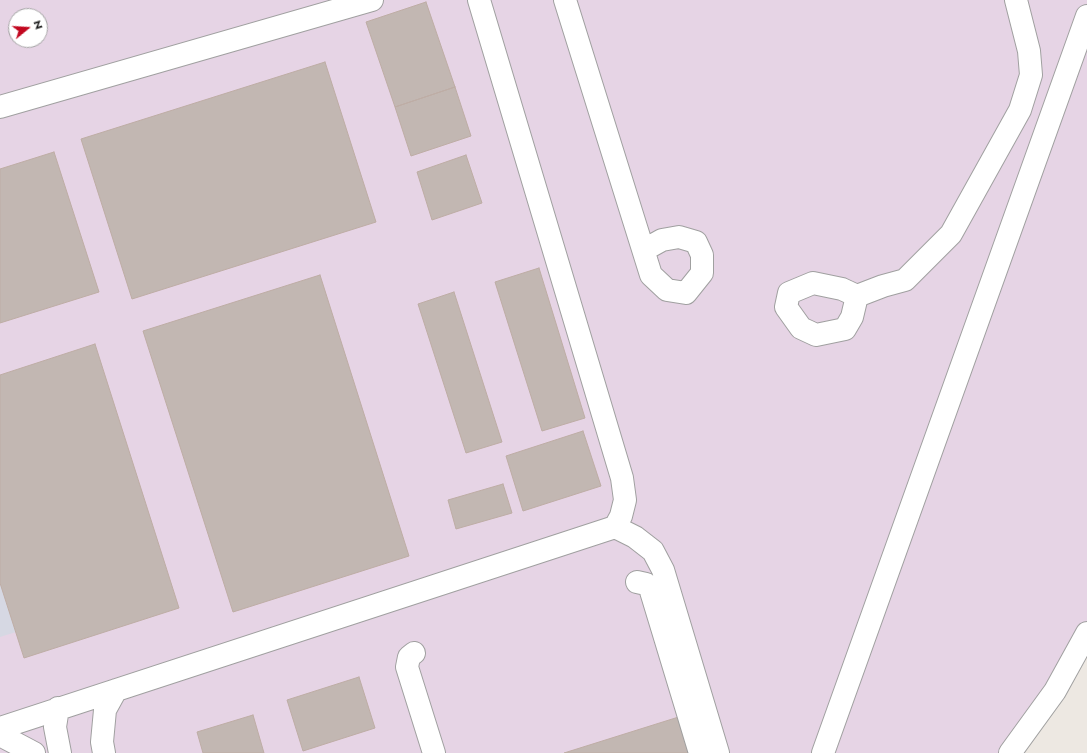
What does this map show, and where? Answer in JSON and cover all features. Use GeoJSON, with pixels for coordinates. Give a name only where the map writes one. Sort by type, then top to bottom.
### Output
{"type":"FeatureCollection","features":[{"type":"Feature","properties":{"kind":"street"},"geometry":{"type":"LineString","coordinates":[[0,107],[372,0]]}},
{"type":"Feature","properties":{"kind":"street"},"geometry":{"type":"LineString","coordinates":[[0,728],[615,527],[621,516],[625,500],[622,478],[479,0]]}},
{"type":"Feature","properties":{"kind":"street"},"geometry":{"type":"LineString","coordinates":[[565,0],[644,250]]}},
{"type":"Feature","properties":{"kind":"street"},"geometry":{"type":"LineString","coordinates":[[857,296],[883,286],[906,280],[951,234],[1020,110],[1031,75],[1029,51],[1016,0]]}},
{"type":"Feature","properties":{"kind":"street"},"geometry":{"type":"LineString","coordinates":[[823,753],[1087,16]]}},
{"type":"Feature","properties":{"kind":"street"},"geometry":{"type":"LineString","coordinates":[[615,527],[635,537],[653,551],[663,570],[718,753]]}},
{"type":"Feature","properties":{"kind":"street"},"geometry":{"type":"LineString","coordinates":[[637,582],[646,584],[650,588],[700,753]]}},
{"type":"Feature","properties":{"kind":"street"},"geometry":{"type":"LineString","coordinates":[[1010,753],[1055,691],[1087,633]]}},
{"type":"Feature","properties":{"kind":"street"},"geometry":{"type":"LineString","coordinates":[[414,653],[409,657],[407,662],[408,667],[434,753]]}},
{"type":"Feature","properties":{"kind":"street"},"geometry":{"type":"LineString","coordinates":[[104,753],[102,742],[105,710],[116,690]]}},
{"type":"Feature","properties":{"kind":"street"},"geometry":{"type":"LineString","coordinates":[[58,708],[55,727],[60,753]]}},
{"type":"Feature","properties":{"kind":"street"},"geometry":{"type":"LineString","coordinates":[[0,735],[34,753]]}},
{"type":"Feature","properties":{"kind":"shaded area"},"geometry":{"type":"Polygon","coordinates":[[[0,0],[1087,0],[1087,633],[1010,753],[0,753],[0,0]]]}},
{"type":"Feature","properties":{"kind":"shaded area"},"geometry":{"type":"Polygon","coordinates":[[[0,583],[16,632],[0,637],[0,583]]]}},
{"type":"Feature","properties":{"kind":"building"},"geometry":{"type":"Polygon","coordinates":[[[426,2],[455,87],[395,107],[366,22],[426,2]]]}},
{"type":"Feature","properties":{"kind":"building"},"geometry":{"type":"Polygon","coordinates":[[[325,62],[376,222],[132,299],[81,139],[325,62]]]}},
{"type":"Feature","properties":{"kind":"building"},"geometry":{"type":"Polygon","coordinates":[[[455,87],[471,136],[411,156],[395,107],[455,87]]]}},
{"type":"Feature","properties":{"kind":"building"},"geometry":{"type":"Polygon","coordinates":[[[54,152],[99,292],[0,323],[0,169],[54,152]]]}},
{"type":"Feature","properties":{"kind":"building"},"geometry":{"type":"Polygon","coordinates":[[[466,155],[482,203],[432,220],[417,172],[466,155]]]}},
{"type":"Feature","properties":{"kind":"building"},"geometry":{"type":"Polygon","coordinates":[[[539,268],[585,418],[542,431],[495,282],[539,268]]]}},
{"type":"Feature","properties":{"kind":"building"},"geometry":{"type":"Polygon","coordinates":[[[320,275],[409,556],[233,612],[143,331],[320,275]]]}},
{"type":"Feature","properties":{"kind":"building"},"geometry":{"type":"Polygon","coordinates":[[[454,292],[502,442],[466,453],[418,304],[454,292]]]}},
{"type":"Feature","properties":{"kind":"building"},"geometry":{"type":"Polygon","coordinates":[[[95,344],[179,608],[24,658],[0,583],[0,375],[95,344]]]}},
{"type":"Feature","properties":{"kind":"building"},"geometry":{"type":"Polygon","coordinates":[[[583,431],[601,486],[523,511],[506,456],[583,431]]]}},
{"type":"Feature","properties":{"kind":"building"},"geometry":{"type":"Polygon","coordinates":[[[503,484],[512,513],[456,529],[448,500],[503,484]]]}},
{"type":"Feature","properties":{"kind":"building"},"geometry":{"type":"Polygon","coordinates":[[[359,677],[375,728],[303,751],[287,700],[359,677]]]}},
{"type":"Feature","properties":{"kind":"building"},"geometry":{"type":"Polygon","coordinates":[[[253,715],[264,753],[203,753],[197,732],[253,715]]]}},
{"type":"Feature","properties":{"kind":"building"},"geometry":{"type":"Polygon","coordinates":[[[685,715],[697,753],[564,753],[685,715]]]}}]}
